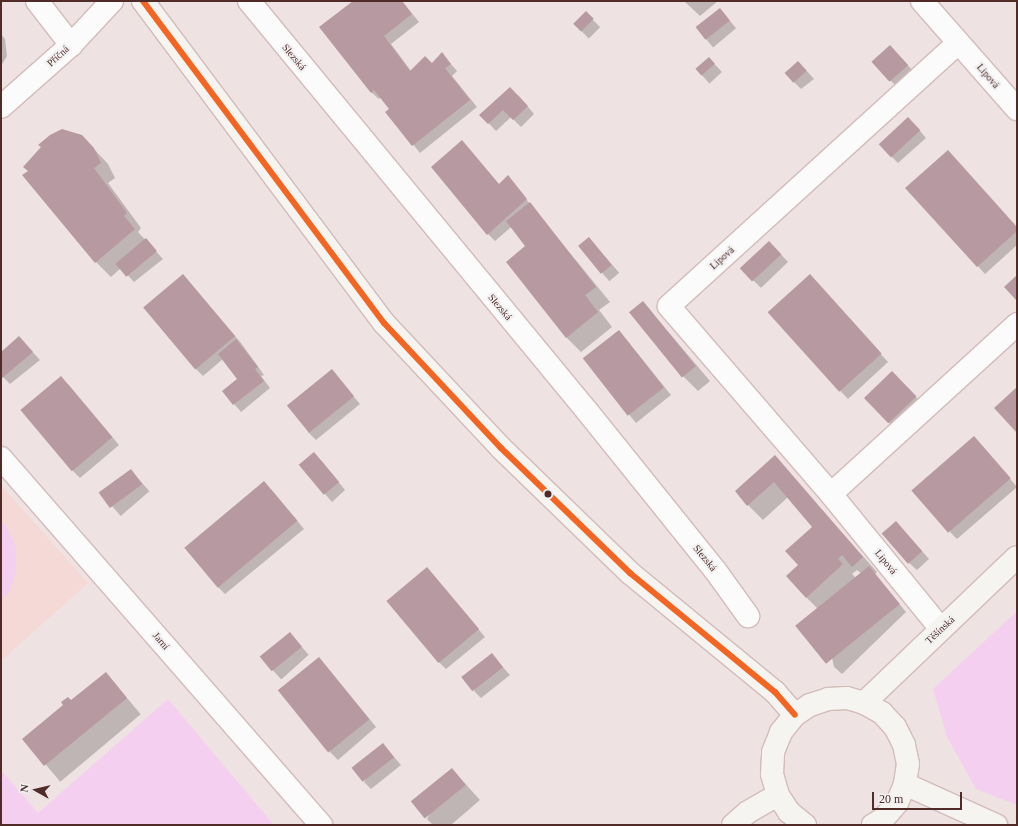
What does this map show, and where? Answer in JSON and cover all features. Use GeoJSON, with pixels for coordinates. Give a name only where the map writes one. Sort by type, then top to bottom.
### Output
{"type":"FeatureCollection","features":[{"type":"Feature","properties":{"kind":"street"},"geometry":{"type":"LineString","coordinates":[[37,1],[71,45]]}},
{"type":"Feature","properties":{"kind":"street","name":"Příčná"},"geometry":{"type":"LineString","coordinates":[[1,107],[71,45],[112,1]]}},
{"type":"Feature","properties":{"kind":"street"},"geometry":{"type":"LineString","coordinates":[[143,1],[384,323],[500,448],[625,567],[775,692],[795,715]]}},
{"type":"Feature","properties":{"kind":"street","name":"Slezská"},"geometry":{"type":"LineString","coordinates":[[249,1],[587,411],[715,570],[748,616]]}},
{"type":"Feature","properties":{"kind":"street","name":"Lipová"},"geometry":{"type":"LineString","coordinates":[[922,1],[1017,109]]}},
{"type":"Feature","properties":{"kind":"street","name":"Lipová"},"geometry":{"type":"LineString","coordinates":[[941,629],[831,494],[669,306],[958,43]]}},
{"type":"Feature","properties":{"kind":"street"},"geometry":{"type":"LineString","coordinates":[[831,494],[1017,324]]}},
{"type":"Feature","properties":{"kind":"street","name":"Jarní"},"geometry":{"type":"LineString","coordinates":[[1,458],[320,825]]}},
{"type":"Feature","properties":{"kind":"street","name":"Těšínská"},"geometry":{"type":"LineString","coordinates":[[864,703],[1017,557]]}},
{"type":"Feature","properties":{"kind":"street"},"geometry":{"type":"LineString","coordinates":[[805,825],[789,812],[778,795],[772,774],[773,752],[781,732],[795,715],[810,705],[828,699],[847,698],[864,703],[882,713],[895,727],[904,745],[908,764],[905,784],[897,803],[883,819],[873,825]]}},
{"type":"Feature","properties":{"kind":"street"},"geometry":{"type":"LineString","coordinates":[[905,784],[996,825]]}},
{"type":"Feature","properties":{"kind":"street"},"geometry":{"type":"LineString","coordinates":[[733,825],[748,812],[778,795]]}},
{"type":"Feature","properties":{"kind":"shaded area"},"geometry":{"type":"Polygon","coordinates":[[[1,485],[88,583],[1,661],[1,485]]]}},
{"type":"Feature","properties":{"kind":"shaded area"},"geometry":{"type":"Polygon","coordinates":[[[1,520],[7,527],[16,548],[16,571],[9,592],[1,600],[1,520]]]}},
{"type":"Feature","properties":{"kind":"shaded area"},"geometry":{"type":"Polygon","coordinates":[[[1017,611],[1017,805],[976,789],[947,737],[933,689],[1017,611]]]}},
{"type":"Feature","properties":{"kind":"shaded area"},"geometry":{"type":"Polygon","coordinates":[[[168,699],[274,825],[1,825],[1,770],[38,813],[168,699]]]}},
{"type":"Feature","properties":{"kind":"building"},"geometry":{"type":"Polygon","coordinates":[[[353,1],[402,1],[412,14],[384,36],[410,71],[425,56],[432,63],[442,52],[451,64],[445,68],[470,100],[412,146],[385,112],[389,109],[374,90],[371,93],[319,27],[353,1]]]}},
{"type":"Feature","properties":{"kind":"building"},"geometry":{"type":"Polygon","coordinates":[[[720,8],[730,21],[705,40],[696,27],[720,8]]]}},
{"type":"Feature","properties":{"kind":"building"},"geometry":{"type":"Polygon","coordinates":[[[586,11],[594,19],[581,32],[573,24],[586,11]]]}},
{"type":"Feature","properties":{"kind":"building"},"geometry":{"type":"Polygon","coordinates":[[[890,45],[908,65],[889,82],[871,62],[890,45]]]}},
{"type":"Feature","properties":{"kind":"building"},"geometry":{"type":"Polygon","coordinates":[[[709,57],[715,64],[701,76],[695,69],[709,57]]]}},
{"type":"Feature","properties":{"kind":"building"},"geometry":{"type":"Polygon","coordinates":[[[798,61],[807,71],[793,83],[785,73],[798,61]]]}},
{"type":"Feature","properties":{"kind":"building"},"geometry":{"type":"Polygon","coordinates":[[[510,87],[528,106],[513,120],[503,110],[488,124],[479,115],[510,87]]]}},
{"type":"Feature","properties":{"kind":"building"},"geometry":{"type":"Polygon","coordinates":[[[908,117],[920,130],[891,157],[879,144],[908,117]]]}},
{"type":"Feature","properties":{"kind":"building"},"geometry":{"type":"Polygon","coordinates":[[[62,129],[82,135],[94,148],[101,163],[94,168],[127,213],[124,216],[135,229],[95,263],[22,175],[28,171],[23,167],[41,147],[38,145],[50,135],[62,129]]]}},
{"type":"Feature","properties":{"kind":"building"},"geometry":{"type":"Polygon","coordinates":[[[462,140],[499,184],[508,175],[527,199],[487,235],[431,167],[462,140]]]}},
{"type":"Feature","properties":{"kind":"building"},"geometry":{"type":"Polygon","coordinates":[[[948,150],[1017,227],[1017,231],[977,267],[905,188],[948,150]]]}},
{"type":"Feature","properties":{"kind":"building"},"geometry":{"type":"Polygon","coordinates":[[[530,202],[596,287],[585,295],[598,312],[566,338],[506,262],[525,246],[506,221],[530,202]]]}},
{"type":"Feature","properties":{"kind":"building"},"geometry":{"type":"Polygon","coordinates":[[[589,237],[612,265],[601,274],[578,246],[589,237]]]}},
{"type":"Feature","properties":{"kind":"building"},"geometry":{"type":"Polygon","coordinates":[[[146,238],[157,251],[126,277],[115,264],[146,238]]]}},
{"type":"Feature","properties":{"kind":"building"},"geometry":{"type":"Polygon","coordinates":[[[769,241],[781,254],[752,281],[740,268],[769,241]]]}},
{"type":"Feature","properties":{"kind":"building"},"geometry":{"type":"Polygon","coordinates":[[[183,274],[235,336],[195,369],[143,307],[183,274]]]}},
{"type":"Feature","properties":{"kind":"building"},"geometry":{"type":"Polygon","coordinates":[[[810,274],[882,354],[839,392],[768,312],[810,274]]]}},
{"type":"Feature","properties":{"kind":"building"},"geometry":{"type":"Polygon","coordinates":[[[1017,275],[1017,301],[1004,287],[1017,275]]]}},
{"type":"Feature","properties":{"kind":"building"},"geometry":{"type":"Polygon","coordinates":[[[643,301],[696,366],[682,378],[629,312],[643,301]]]}},
{"type":"Feature","properties":{"kind":"building"},"geometry":{"type":"Polygon","coordinates":[[[619,330],[664,388],[628,416],[583,358],[619,330]]]}},
{"type":"Feature","properties":{"kind":"building"},"geometry":{"type":"Polygon","coordinates":[[[19,336],[33,352],[2,378],[1,352],[19,336]]]}},
{"type":"Feature","properties":{"kind":"building"},"geometry":{"type":"Polygon","coordinates":[[[236,339],[258,367],[255,369],[264,381],[233,405],[222,391],[237,379],[218,354],[236,339]]]}},
{"type":"Feature","properties":{"kind":"building"},"geometry":{"type":"Polygon","coordinates":[[[332,369],[354,396],[309,433],[287,406],[332,369]]]}},
{"type":"Feature","properties":{"kind":"building"},"geometry":{"type":"Polygon","coordinates":[[[892,371],[916,396],[888,423],[864,398],[892,371]]]}},
{"type":"Feature","properties":{"kind":"building"},"geometry":{"type":"Polygon","coordinates":[[[61,376],[112,437],[72,471],[20,410],[61,376]]]}},
{"type":"Feature","properties":{"kind":"building"},"geometry":{"type":"Polygon","coordinates":[[[1017,387],[1017,433],[994,408],[1017,387]]]}},
{"type":"Feature","properties":{"kind":"building"},"geometry":{"type":"Polygon","coordinates":[[[974,436],[1011,478],[948,533],[911,490],[974,436]]]}},
{"type":"Feature","properties":{"kind":"building"},"geometry":{"type":"Polygon","coordinates":[[[314,452],[339,482],[324,495],[299,465],[314,452]]]}},
{"type":"Feature","properties":{"kind":"building"},"geometry":{"type":"Polygon","coordinates":[[[775,455],[863,557],[852,567],[842,555],[838,559],[843,564],[806,598],[786,576],[798,565],[785,551],[812,527],[774,482],[747,506],[735,491],[775,455]]]}},
{"type":"Feature","properties":{"kind":"building"},"geometry":{"type":"Polygon","coordinates":[[[131,469],[142,484],[110,508],[99,493],[131,469]]]}},
{"type":"Feature","properties":{"kind":"building"},"geometry":{"type":"Polygon","coordinates":[[[264,481],[297,521],[218,588],[184,548],[264,481]]]}},
{"type":"Feature","properties":{"kind":"building"},"geometry":{"type":"Polygon","coordinates":[[[896,521],[922,551],[908,564],[882,533],[896,521]]]}},
{"type":"Feature","properties":{"kind":"building"},"geometry":{"type":"Polygon","coordinates":[[[869,566],[900,604],[826,664],[795,626],[869,566]]]}},
{"type":"Feature","properties":{"kind":"building"},"geometry":{"type":"Polygon","coordinates":[[[427,567],[479,629],[438,663],[386,601],[427,567]]]}},
{"type":"Feature","properties":{"kind":"building"},"geometry":{"type":"Polygon","coordinates":[[[290,632],[302,647],[272,671],[260,657],[290,632]]]}},
{"type":"Feature","properties":{"kind":"building"},"geometry":{"type":"Polygon","coordinates":[[[492,653],[503,667],[472,691],[461,677],[492,653]]]}},
{"type":"Feature","properties":{"kind":"building"},"geometry":{"type":"Polygon","coordinates":[[[319,657],[369,719],[328,753],[278,690],[319,657]]]}},
{"type":"Feature","properties":{"kind":"building"},"geometry":{"type":"Polygon","coordinates":[[[106,672],[127,698],[44,766],[22,739],[63,705],[61,702],[68,697],[71,700],[106,672]]]}},
{"type":"Feature","properties":{"kind":"building"},"geometry":{"type":"Polygon","coordinates":[[[383,743],[394,757],[363,782],[351,768],[383,743]]]}},
{"type":"Feature","properties":{"kind":"building"},"geometry":{"type":"Polygon","coordinates":[[[452,768],[466,785],[425,818],[411,801],[452,768]]]}},
{"type":"Feature","properties":{"kind":"transit line"},"geometry":{"type":"LineString","coordinates":[[143,1],[384,323],[501,448],[630,573],[775,692],[795,715]]}}]}
